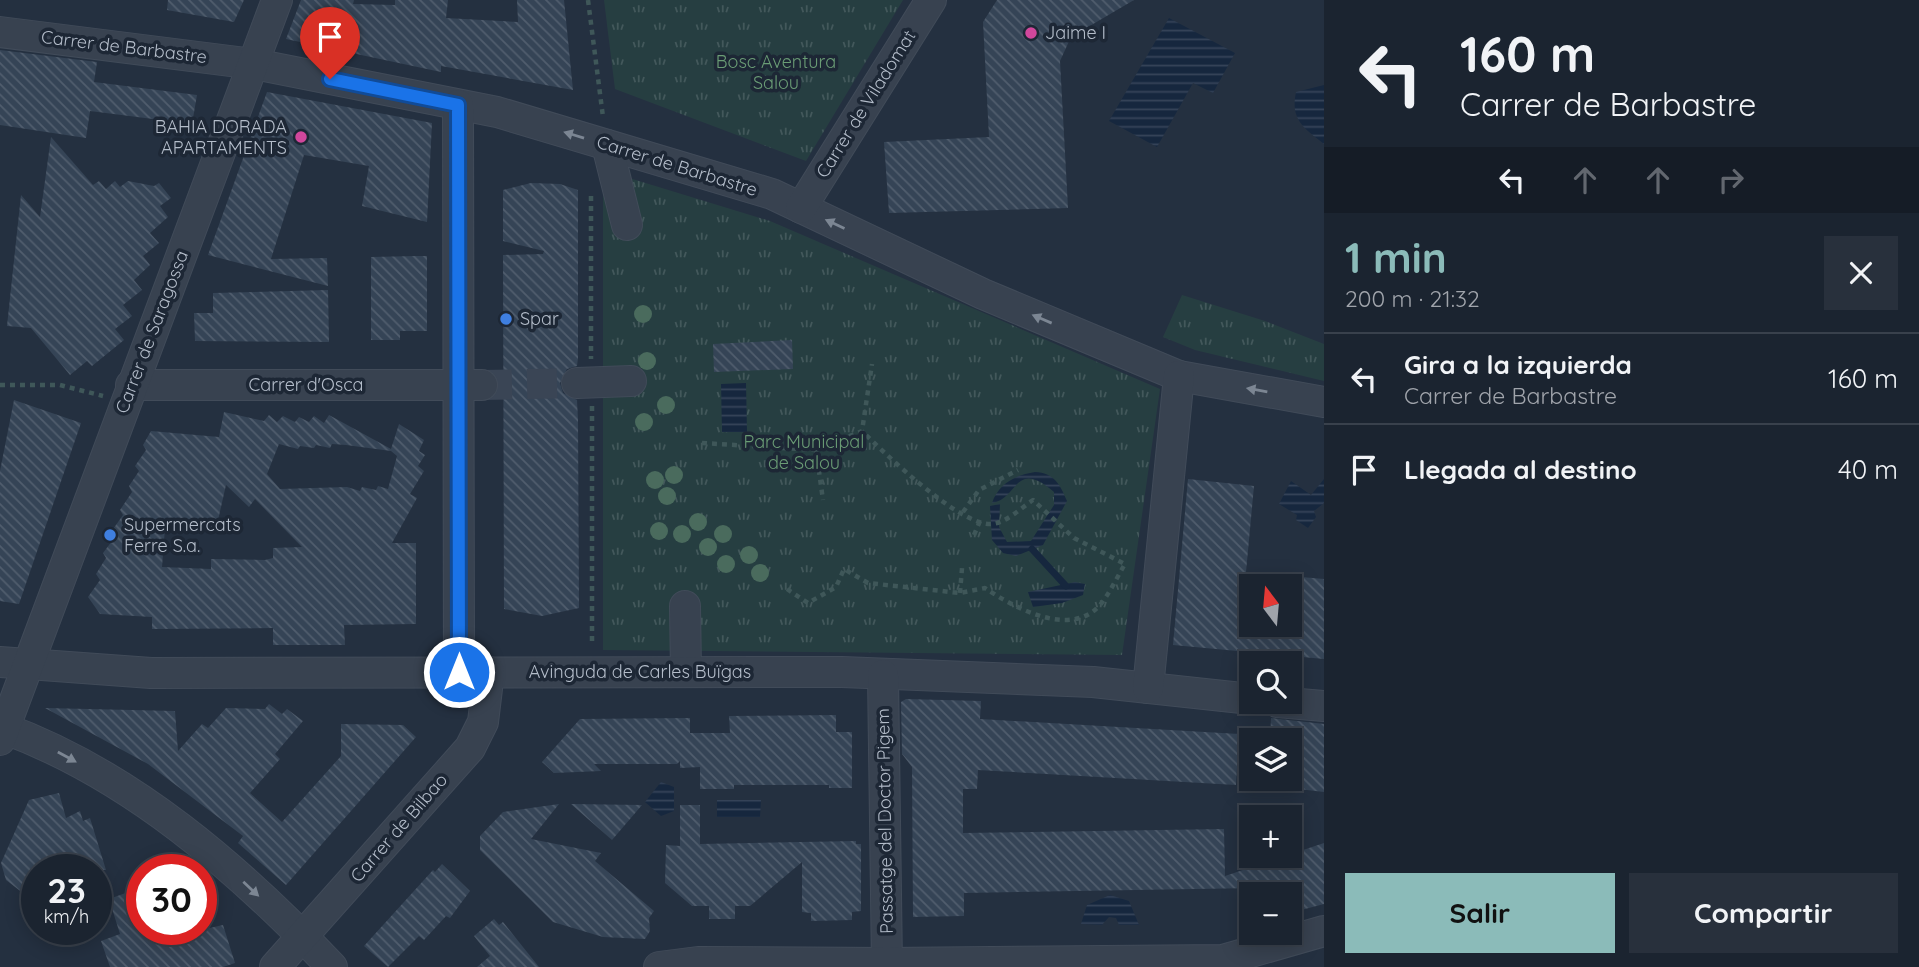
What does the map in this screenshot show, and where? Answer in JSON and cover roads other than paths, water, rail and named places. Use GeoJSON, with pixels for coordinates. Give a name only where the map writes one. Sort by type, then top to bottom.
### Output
{"type":"FeatureCollection","features":[{"type":"Feature","properties":{"kind":"street","name":"Carrer de Saragossa"},"geometry":{"type":"LineString","coordinates":[[1,731],[14,664],[128,393],[277,0]]}},
{"type":"Feature","properties":{"kind":"street","name":"Carrer de Viladomat"},"geometry":{"type":"LineString","coordinates":[[801,208],[931,0]]}},
{"type":"Feature","properties":{"kind":"street","name":"Carrer de Barbastre"},"geometry":{"type":"LineString","coordinates":[[0,32],[254,64],[497,112],[772,194],[983,294],[1179,376],[1324,402]]}},
{"type":"Feature","properties":{"kind":"street","name":"Carrer de Bilbao"},"geometry":{"type":"LineString","coordinates":[[275,967],[470,748],[483,722],[474,672],[471,385],[458,105]]}},
{"type":"Feature","properties":{"kind":"street"},"geometry":{"type":"LineString","coordinates":[[607,145],[627,225]]}},
{"type":"Feature","properties":{"kind":"street"},"geometry":{"type":"LineString","coordinates":[[1148,688],[1179,376]]}},
{"type":"Feature","properties":{"kind":"street"},"geometry":{"type":"LineString","coordinates":[[577,383],[631,381]]}},
{"type":"Feature","properties":{"kind":"street","name":"Carrer d'Osca"},"geometry":{"type":"LineString","coordinates":[[128,393],[471,385]]}},
{"type":"Feature","properties":{"kind":"street"},"geometry":{"type":"LineString","coordinates":[[685,606],[686,672]]}},
{"type":"Feature","properties":{"kind":"street","name":"Avinguda de Carles Buïgas"},"geometry":{"type":"LineString","coordinates":[[14,664],[151,673],[686,672],[883,675],[1093,682],[1239,698]]}},
{"type":"Feature","properties":{"kind":"street","name":"Passatge del Doctor Pigem"},"geometry":{"type":"LineString","coordinates":[[883,675],[887,965]]}},
{"type":"Feature","properties":{"kind":"street"},"geometry":{"type":"LineString","coordinates":[[1302,704],[1324,706]]}},
{"type":"Feature","properties":{"kind":"street"},"geometry":{"type":"LineString","coordinates":[[1,731],[38,741],[127,791],[220,860],[303,936],[332,967]]}},
{"type":"Feature","properties":{"kind":"street"},"geometry":{"type":"LineString","coordinates":[[659,967],[698,962],[887,965],[1223,960],[1324,931]]}},
{"type":"Feature","properties":{"kind":"water"},"geometry":{"type":"Polygon","coordinates":[[[1169,18],[1235,53],[1213,93],[1193,83],[1157,147],[1109,121],[1169,18]]]}},
{"type":"Feature","properties":{"kind":"water"},"geometry":{"type":"Polygon","coordinates":[[[1324,85],[1324,144],[1300,122],[1295,102],[1296,92],[1324,85]]]}},
{"type":"Feature","properties":{"kind":"water"},"geometry":{"type":"Polygon","coordinates":[[[746,383],[747,432],[722,432],[721,384],[746,383]]]}},
{"type":"Feature","properties":{"kind":"water"},"geometry":{"type":"Polygon","coordinates":[[[1035,472],[1056,480],[1067,501],[1043,545],[1016,556],[1003,553],[992,540],[990,506],[1000,504],[999,527],[1007,542],[1031,541],[1054,505],[1054,492],[1031,479],[1024,479],[1001,500],[992,503],[999,490],[1009,481],[1035,472]]]}},
{"type":"Feature","properties":{"kind":"water"},"geometry":{"type":"Polygon","coordinates":[[[1324,479],[1324,503],[1314,511],[1316,517],[1308,528],[1296,520],[1297,515],[1279,504],[1291,481],[1311,495],[1324,479]]]}},
{"type":"Feature","properties":{"kind":"water"},"geometry":{"type":"Polygon","coordinates":[[[1075,582],[1085,584],[1083,595],[1062,603],[1033,607],[1028,592],[1075,582]]]}},
{"type":"Feature","properties":{"kind":"water"},"geometry":{"type":"Polygon","coordinates":[[[661,782],[674,787],[674,811],[661,816],[645,802],[661,782]]]}},
{"type":"Feature","properties":{"kind":"water"},"geometry":{"type":"Polygon","coordinates":[[[717,800],[761,800],[760,817],[717,817],[717,800]]]}},
{"type":"Feature","properties":{"kind":"water"},"geometry":{"type":"Polygon","coordinates":[[[1110,895],[1129,901],[1139,925],[1119,925],[1116,918],[1109,917],[1102,925],[1081,924],[1087,905],[1110,895]]]}},
{"type":"Feature","properties":{"kind":"waterway"},"geometry":{"type":"LineString","coordinates":[[1032,549],[1066,586]]}},
{"type":"Feature","properties":{"kind":"tunnel"},"geometry":{"type":"LineString","coordinates":[[482,385],[577,383]]}},
{"type":"Feature","properties":{"kind":"place","name":"Jaime I"},"geometry":{"type":"Point","coordinates":[1031,33]}},
{"type":"Feature","properties":{"kind":"place","name":"BAHIA DORADA APARTAMENTS"},"geometry":{"type":"Point","coordinates":[301,137]}},
{"type":"Feature","properties":{"kind":"place","name":"Spar"},"geometry":{"type":"Point","coordinates":[506,319]}},
{"type":"Feature","properties":{"kind":"place","name":"Supermercats Ferre S.a."},"geometry":{"type":"Point","coordinates":[110,535]}},
{"type":"Feature","properties":{"kind":"park label","name":"Bosc Aventura Salou"},"geometry":{"type":"Point","coordinates":[776,72]}},
{"type":"Feature","properties":{"kind":"park label","name":"Parc Municipal de Salou"},"geometry":{"type":"Point","coordinates":[804,452]}}]}
